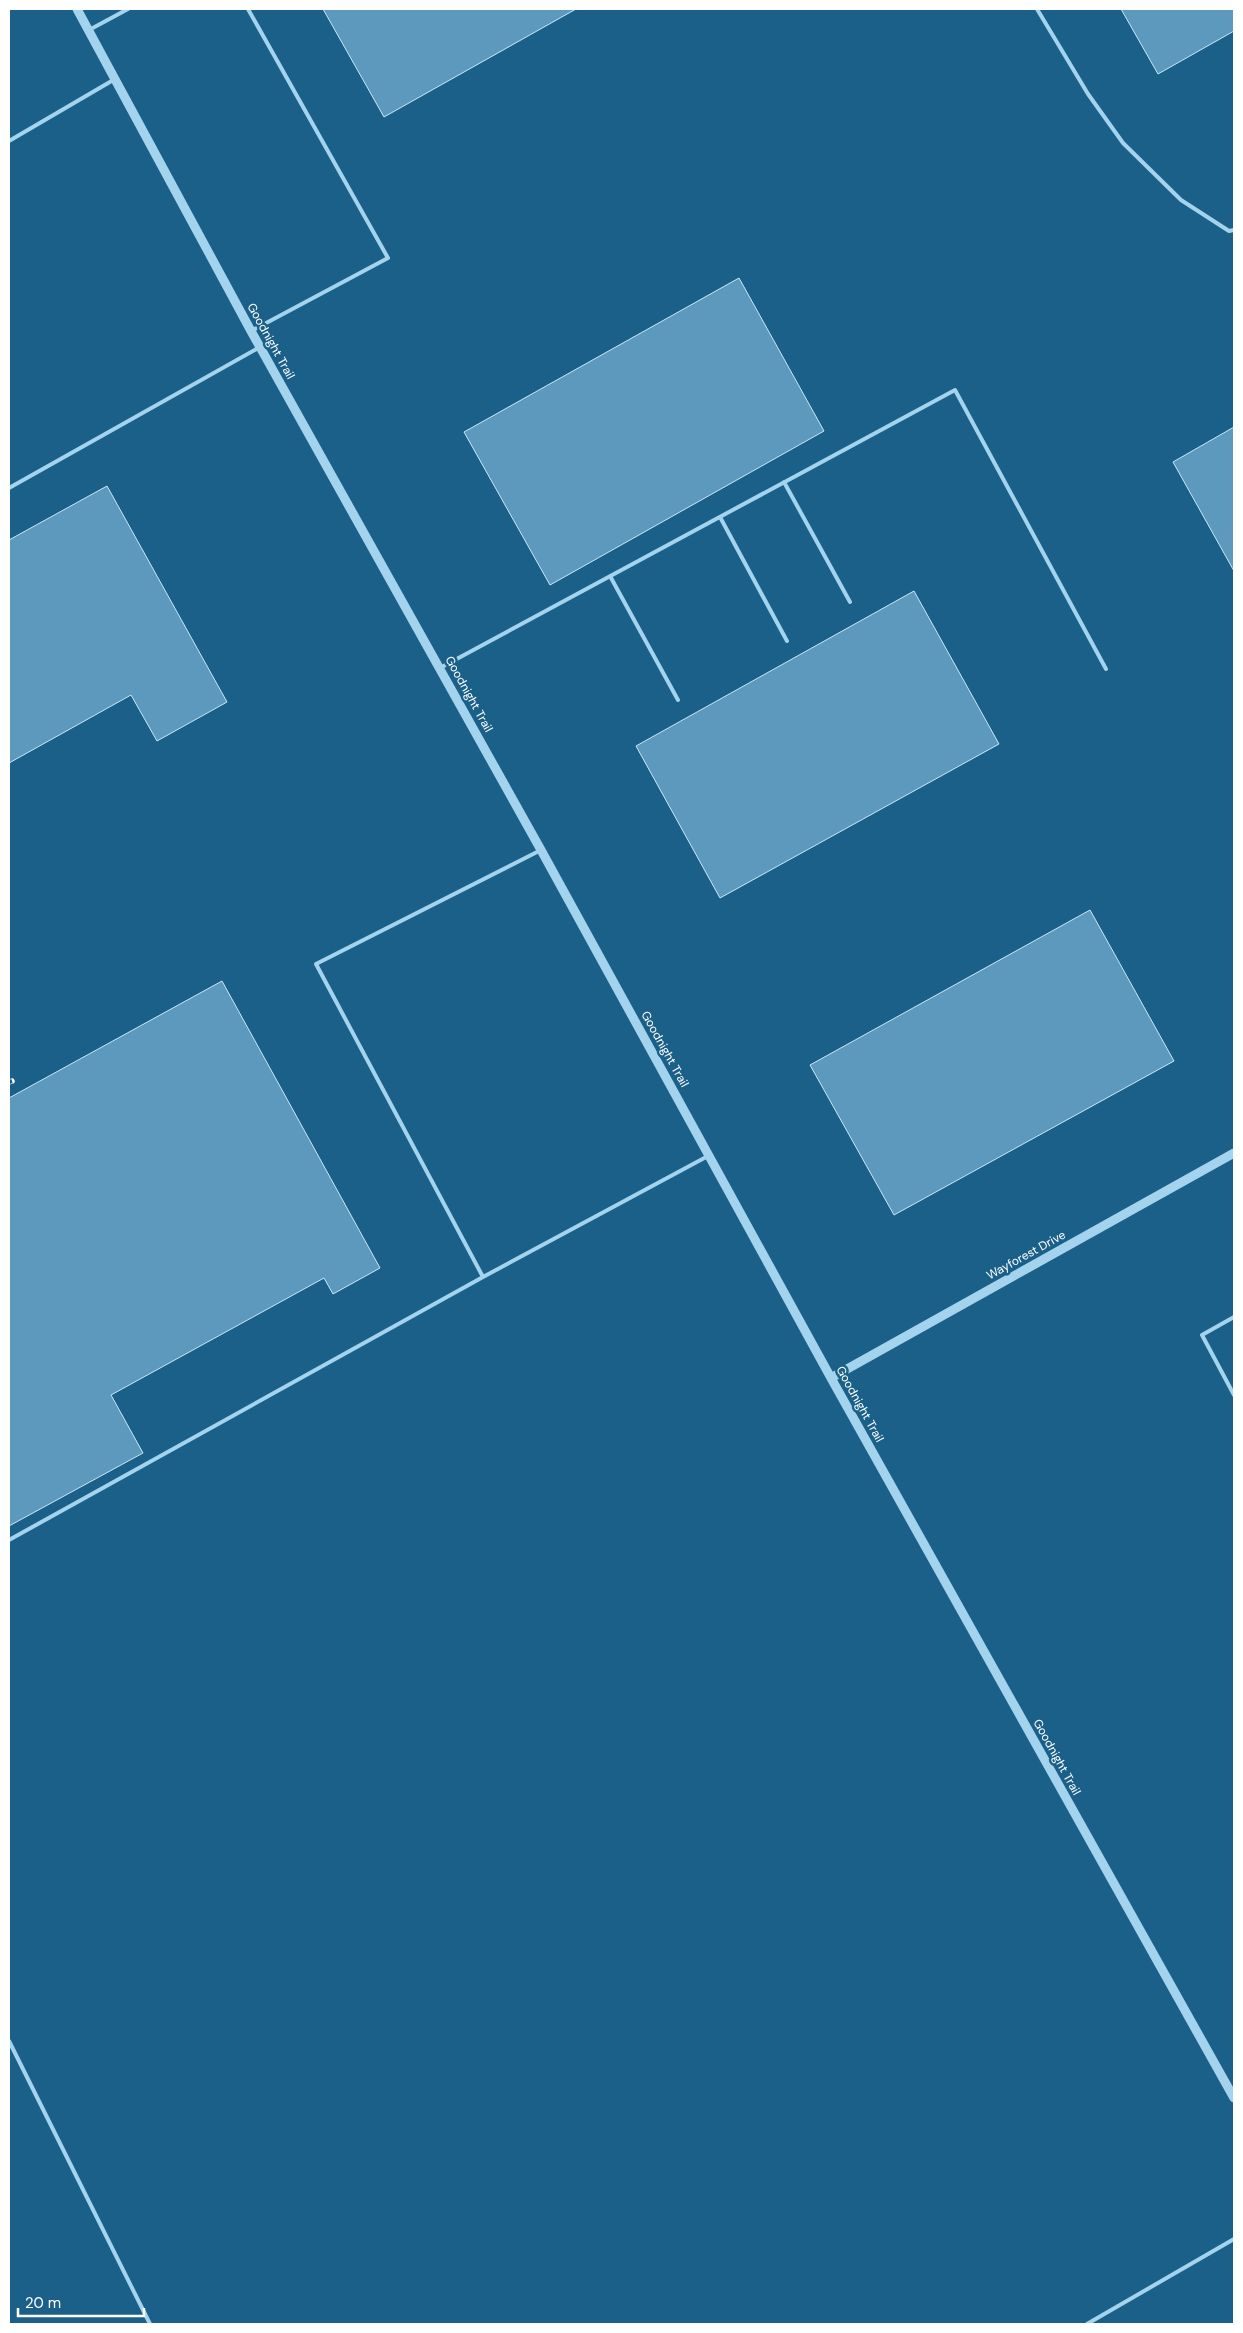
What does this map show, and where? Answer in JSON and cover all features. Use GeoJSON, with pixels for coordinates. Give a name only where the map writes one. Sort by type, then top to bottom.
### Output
{"type":"FeatureCollection","features":[{"type":"Feature","properties":{"kind":"street","name":"Goodnight Trail"},"geometry":{"type":"LineString","coordinates":[[77,9],[116,78],[251,331],[541,850],[831,1378],[1234,2098]]}},
{"type":"Feature","properties":{"kind":"street","name":"Wayforest Drive"},"geometry":{"type":"LineString","coordinates":[[831,1378],[1234,1153]]}},
{"type":"Feature","properties":{"kind":"lane"},"geometry":{"type":"LineString","coordinates":[[90,30],[128,9]]}},
{"type":"Feature","properties":{"kind":"lane"},"geometry":{"type":"LineString","coordinates":[[248,9],[388,258],[251,331]]}},
{"type":"Feature","properties":{"kind":"lane"},"geometry":{"type":"LineString","coordinates":[[1037,9],[1088,94],[1123,143],[1181,200],[1229,231],[1234,230]]}},
{"type":"Feature","properties":{"kind":"lane"},"geometry":{"type":"LineString","coordinates":[[9,141],[116,78]]}},
{"type":"Feature","properties":{"kind":"lane"},"geometry":{"type":"LineString","coordinates":[[9,488],[260,347]]}},
{"type":"Feature","properties":{"kind":"lane"},"geometry":{"type":"LineString","coordinates":[[440,668],[955,390],[1106,670]]}},
{"type":"Feature","properties":{"kind":"lane"},"geometry":{"type":"LineString","coordinates":[[784,482],[850,602]]}},
{"type":"Feature","properties":{"kind":"lane"},"geometry":{"type":"LineString","coordinates":[[720,517],[786,642]]}},
{"type":"Feature","properties":{"kind":"lane"},"geometry":{"type":"LineString","coordinates":[[610,576],[678,700]]}},
{"type":"Feature","properties":{"kind":"lane"},"geometry":{"type":"LineString","coordinates":[[483,1277],[316,964],[541,850]]}},
{"type":"Feature","properties":{"kind":"lane"},"geometry":{"type":"LineString","coordinates":[[9,1540],[483,1277],[709,1155]]}},
{"type":"Feature","properties":{"kind":"lane"},"geometry":{"type":"LineString","coordinates":[[1234,1317],[1202,1336],[1234,1395]]}},
{"type":"Feature","properties":{"kind":"lane"},"geometry":{"type":"LineString","coordinates":[[9,2041],[150,2324]]}},
{"type":"Feature","properties":{"kind":"lane"},"geometry":{"type":"LineString","coordinates":[[1087,2324],[1234,2239]]}},
{"type":"Feature","properties":{"kind":"building"},"geometry":{"type":"Polygon","coordinates":[[[323,9],[576,9],[384,117],[323,9]]]}},
{"type":"Feature","properties":{"kind":"building"},"geometry":{"type":"Polygon","coordinates":[[[1121,9],[1234,9],[1234,31],[1158,74],[1121,9]]]}},
{"type":"Feature","properties":{"kind":"building"},"geometry":{"type":"Polygon","coordinates":[[[739,278],[824,431],[550,585],[464,432],[739,278]]]}},
{"type":"Feature","properties":{"kind":"building"},"geometry":{"type":"Polygon","coordinates":[[[1234,427],[1234,571],[1173,462],[1234,427]]]}},
{"type":"Feature","properties":{"kind":"building"},"geometry":{"type":"Polygon","coordinates":[[[107,486],[227,702],[157,741],[131,695],[9,763],[9,540],[107,486]]]}},
{"type":"Feature","properties":{"kind":"building"},"geometry":{"type":"Polygon","coordinates":[[[914,591],[999,744],[720,898],[636,746],[914,591]]]}},
{"type":"Feature","properties":{"kind":"building"},"geometry":{"type":"Polygon","coordinates":[[[1090,910],[1174,1061],[894,1215],[810,1065],[1090,910]]]}},
{"type":"Feature","properties":{"kind":"building"},"geometry":{"type":"Polygon","coordinates":[[[222,981],[380,1268],[333,1294],[324,1278],[111,1395],[143,1453],[9,1526],[9,1098],[222,981]]]}}]}
